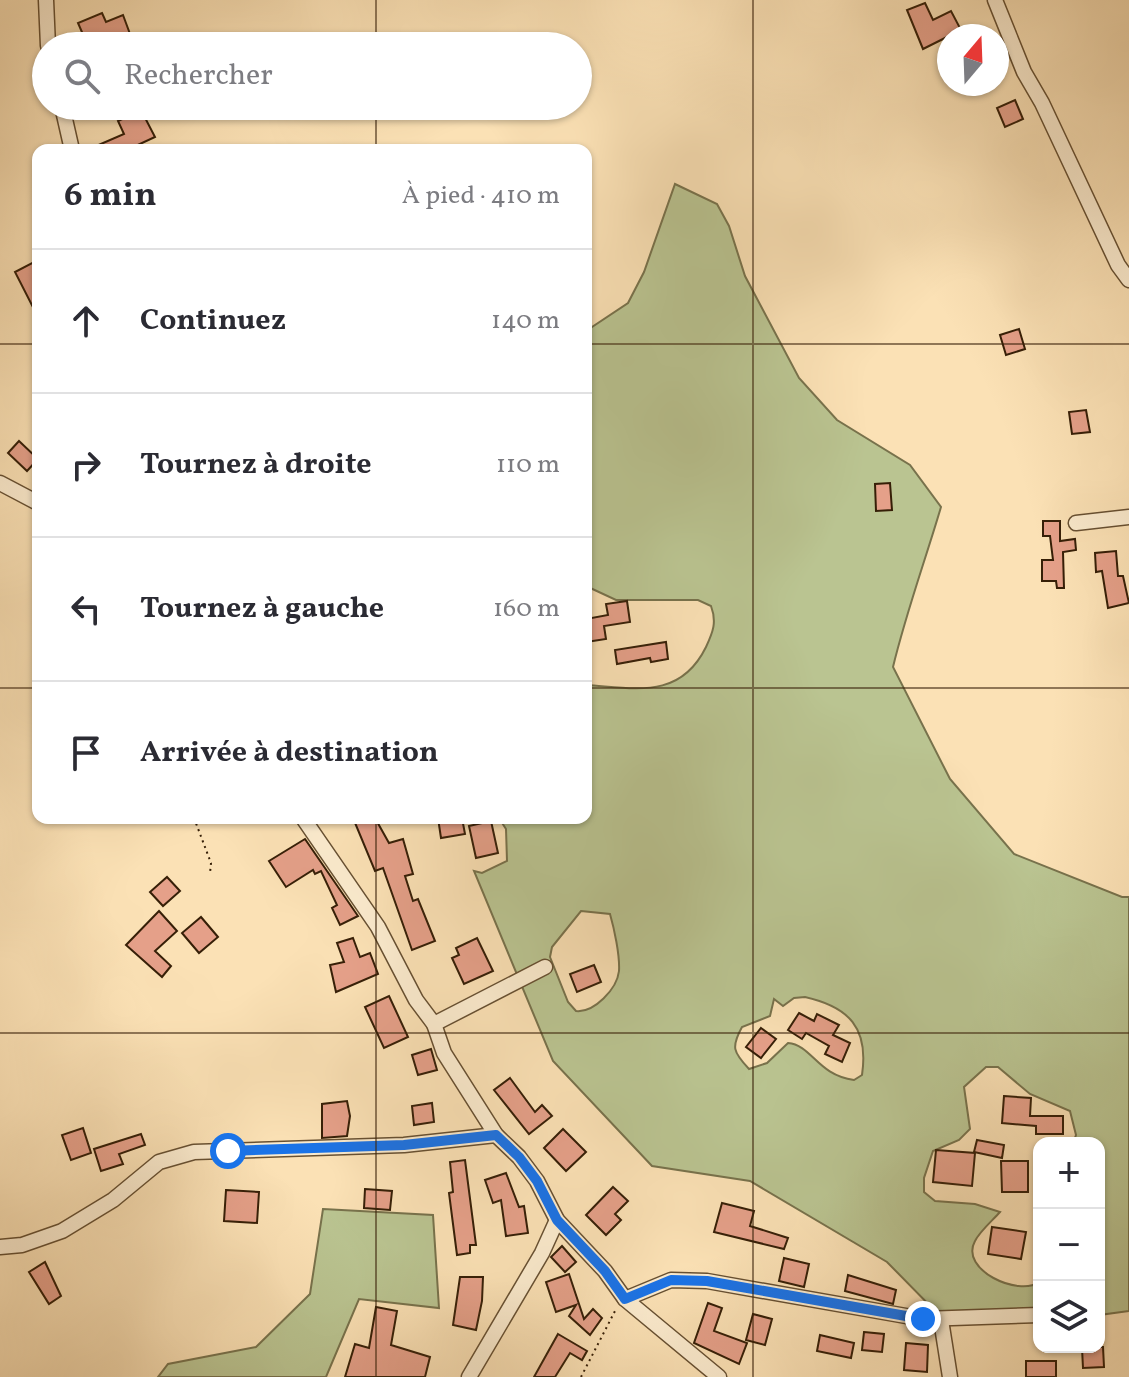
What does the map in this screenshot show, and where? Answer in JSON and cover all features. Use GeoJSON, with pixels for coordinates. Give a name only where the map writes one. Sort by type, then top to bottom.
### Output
{"type":"FeatureCollection","features":[{"type":"Feature","properties":{"kind":"street"},"geometry":{"type":"LineString","coordinates":[[46,0],[47,32]]}},
{"type":"Feature","properties":{"kind":"street"},"geometry":{"type":"LineString","coordinates":[[995,0],[1024,72],[1042,103],[1118,265],[1129,280]]}},
{"type":"Feature","properties":{"kind":"street"},"geometry":{"type":"LineString","coordinates":[[65,120],[71,144]]}},
{"type":"Feature","properties":{"kind":"street"},"geometry":{"type":"LineString","coordinates":[[0,483],[32,500]]}},
{"type":"Feature","properties":{"kind":"street"},"geometry":{"type":"LineString","coordinates":[[1076,523],[1129,517]]}},
{"type":"Feature","properties":{"kind":"street"},"geometry":{"type":"LineString","coordinates":[[307,824],[378,927],[416,1000],[434,1024],[444,1053],[496,1135],[537,1181],[557,1220],[605,1271],[625,1299],[719,1377]]}},
{"type":"Feature","properties":{"kind":"street"},"geometry":{"type":"LineString","coordinates":[[434,1024],[545,967]]}},
{"type":"Feature","properties":{"kind":"street"},"geometry":{"type":"LineString","coordinates":[[0,1247],[22,1245],[62,1231],[113,1200],[159,1162],[194,1152],[404,1145],[496,1135]]}},
{"type":"Feature","properties":{"kind":"street"},"geometry":{"type":"LineString","coordinates":[[469,1377],[542,1253],[557,1220]]}},
{"type":"Feature","properties":{"kind":"street"},"geometry":{"type":"LineString","coordinates":[[625,1299],[671,1280],[707,1281],[849,1309],[941,1320],[1033,1315]]}},
{"type":"Feature","properties":{"kind":"street"},"geometry":{"type":"LineString","coordinates":[[941,1320],[950,1377]]}},
{"type":"Feature","properties":{"kind":"path"},"geometry":{"type":"LineString","coordinates":[[196,824],[211,863],[210,873]]}},
{"type":"Feature","properties":{"kind":"path"},"geometry":{"type":"LineString","coordinates":[[581,1377],[606,1323],[625,1299]]}},
{"type":"Feature","properties":{"kind":"green space"},"geometry":{"type":"Polygon","coordinates":[[[675,184],[717,204],[729,226],[745,276],[799,378],[837,420],[910,465],[941,507],[893,667],[950,779],[1014,854],[1122,897],[1129,897],[1129,1311],[1105,1314],[1105,1137],[1075,1137],[1070,1111],[1030,1094],[998,1067],[986,1067],[964,1087],[970,1129],[959,1140],[933,1151],[924,1178],[924,1192],[935,1201],[975,1204],[1000,1212],[975,1241],[972,1252],[975,1262],[983,1271],[1006,1283],[1033,1285],[1033,1316],[941,1317],[887,1262],[750,1181],[652,1166],[553,1061],[474,871],[482,873],[507,861],[506,829],[503,824],[592,824],[592,685],[655,687],[683,676],[706,647],[714,617],[711,606],[698,600],[616,600],[592,589],[592,327],[628,303],[644,272],[675,184]],[[581,911],[552,947],[550,957],[568,1002],[576,1011],[597,1004],[614,985],[619,971],[610,914],[581,911]],[[805,997],[794,998],[783,1006],[774,999],[770,1016],[742,1027],[735,1049],[749,1069],[767,1063],[788,1043],[796,1045],[831,1072],[854,1080],[862,1075],[859,1032],[853,1022],[833,1007],[805,997]]]}},
{"type":"Feature","properties":{"kind":"green space"},"geometry":{"type":"Polygon","coordinates":[[[323,1209],[433,1215],[439,1308],[359,1299],[326,1377],[158,1377],[168,1364],[256,1347],[310,1294],[323,1209]]]}},
{"type":"Feature","properties":{"kind":"building"},"geometry":{"type":"Polygon","coordinates":[[[925,3],[933,20],[951,11],[958,24],[937,24],[937,42],[923,49],[907,10],[925,3]]]}},
{"type":"Feature","properties":{"kind":"building"},"geometry":{"type":"Polygon","coordinates":[[[102,13],[106,22],[123,15],[129,32],[82,32],[78,23],[102,13]]]}},
{"type":"Feature","properties":{"kind":"building"},"geometry":{"type":"Polygon","coordinates":[[[1015,100],[1023,119],[1005,127],[997,108],[1015,100]]]}},
{"type":"Feature","properties":{"kind":"building"},"geometry":{"type":"Polygon","coordinates":[[[146,120],[155,137],[140,144],[101,144],[124,134],[118,121],[146,120]]]}},
{"type":"Feature","properties":{"kind":"building"},"geometry":{"type":"Polygon","coordinates":[[[32,263],[32,305],[15,272],[32,263]]]}},
{"type":"Feature","properties":{"kind":"building"},"geometry":{"type":"Polygon","coordinates":[[[1019,329],[1025,349],[1006,355],[1000,335],[1019,329]]]}},
{"type":"Feature","properties":{"kind":"building"},"geometry":{"type":"Polygon","coordinates":[[[1086,410],[1090,432],[1072,434],[1069,412],[1086,410]]]}},
{"type":"Feature","properties":{"kind":"building"},"geometry":{"type":"Polygon","coordinates":[[[19,441],[32,453],[32,466],[27,471],[8,453],[19,441]]]}},
{"type":"Feature","properties":{"kind":"building"},"geometry":{"type":"Polygon","coordinates":[[[890,483],[892,510],[876,511],[875,484],[890,483]]]}},
{"type":"Feature","properties":{"kind":"building"},"geometry":{"type":"Polygon","coordinates":[[[1043,521],[1060,521],[1060,541],[1075,539],[1076,550],[1063,552],[1064,588],[1057,588],[1056,581],[1042,581],[1042,560],[1053,560],[1050,536],[1043,536],[1043,521]]]}},
{"type":"Feature","properties":{"kind":"building"},"geometry":{"type":"Polygon","coordinates":[[[1116,551],[1118,576],[1123,576],[1129,603],[1108,608],[1102,571],[1096,572],[1095,553],[1116,551]]]}},
{"type":"Feature","properties":{"kind":"building"},"geometry":{"type":"Polygon","coordinates":[[[627,601],[630,622],[604,626],[606,639],[592,641],[592,618],[608,615],[606,604],[627,601]]]}},
{"type":"Feature","properties":{"kind":"building"},"geometry":{"type":"Polygon","coordinates":[[[666,642],[668,659],[651,662],[650,658],[617,664],[615,650],[666,642]]]}},
{"type":"Feature","properties":{"kind":"building"},"geometry":{"type":"Polygon","coordinates":[[[355,824],[378,824],[389,843],[403,839],[413,874],[405,876],[413,901],[418,899],[435,941],[412,950],[383,868],[375,871],[355,824]]]}},
{"type":"Feature","properties":{"kind":"building"},"geometry":{"type":"Polygon","coordinates":[[[439,824],[463,824],[465,834],[441,838],[439,824]]]}},
{"type":"Feature","properties":{"kind":"building"},"geometry":{"type":"Polygon","coordinates":[[[492,824],[498,853],[476,858],[469,826],[492,824]]]}},
{"type":"Feature","properties":{"kind":"building"},"geometry":{"type":"Polygon","coordinates":[[[305,839],[358,916],[340,925],[332,908],[337,905],[321,871],[315,874],[313,870],[286,887],[269,861],[305,839]]]}},
{"type":"Feature","properties":{"kind":"building"},"geometry":{"type":"Polygon","coordinates":[[[167,877],[180,891],[163,906],[150,892],[167,877]]]}},
{"type":"Feature","properties":{"kind":"building"},"geometry":{"type":"Polygon","coordinates":[[[159,911],[177,931],[155,951],[171,966],[162,977],[126,945],[159,911]]]}},
{"type":"Feature","properties":{"kind":"building"},"geometry":{"type":"Polygon","coordinates":[[[201,917],[218,937],[199,953],[182,933],[201,917]]]}},
{"type":"Feature","properties":{"kind":"building"},"geometry":{"type":"Polygon","coordinates":[[[353,938],[360,957],[370,953],[378,974],[336,992],[330,965],[344,962],[337,943],[353,938]]]}},
{"type":"Feature","properties":{"kind":"building"},"geometry":{"type":"Polygon","coordinates":[[[477,938],[493,971],[464,984],[452,958],[459,955],[456,948],[477,938]]]}},
{"type":"Feature","properties":{"kind":"building"},"geometry":{"type":"Polygon","coordinates":[[[594,965],[601,982],[577,992],[570,974],[594,965]]]}},
{"type":"Feature","properties":{"kind":"building"},"geometry":{"type":"Polygon","coordinates":[[[389,996],[408,1037],[384,1048],[365,1007],[389,996]]]}},
{"type":"Feature","properties":{"kind":"building"},"geometry":{"type":"Polygon","coordinates":[[[799,1013],[814,1021],[817,1014],[839,1025],[833,1035],[850,1043],[842,1062],[825,1054],[829,1046],[806,1033],[802,1039],[788,1030],[799,1013]]]}},
{"type":"Feature","properties":{"kind":"building"},"geometry":{"type":"Polygon","coordinates":[[[761,1028],[776,1039],[761,1058],[746,1047],[761,1028]]]}},
{"type":"Feature","properties":{"kind":"building"},"geometry":{"type":"Polygon","coordinates":[[[431,1049],[437,1070],[418,1075],[412,1055],[431,1049]]]}},
{"type":"Feature","properties":{"kind":"building"},"geometry":{"type":"Polygon","coordinates":[[[510,1078],[535,1112],[542,1105],[552,1116],[529,1134],[494,1090],[510,1078]]]}},
{"type":"Feature","properties":{"kind":"building"},"geometry":{"type":"Polygon","coordinates":[[[1004,1096],[1031,1098],[1030,1116],[1063,1116],[1063,1134],[1036,1134],[1036,1126],[1002,1123],[1004,1096]]]}},
{"type":"Feature","properties":{"kind":"building"},"geometry":{"type":"Polygon","coordinates":[[[347,1101],[350,1116],[347,1136],[322,1138],[322,1104],[347,1101]]]}},
{"type":"Feature","properties":{"kind":"building"},"geometry":{"type":"Polygon","coordinates":[[[432,1103],[434,1122],[414,1125],[412,1106],[432,1103]]]}},
{"type":"Feature","properties":{"kind":"building"},"geometry":{"type":"Polygon","coordinates":[[[83,1128],[91,1153],[71,1160],[62,1135],[83,1128]]]}},
{"type":"Feature","properties":{"kind":"building"},"geometry":{"type":"Polygon","coordinates":[[[563,1129],[586,1152],[566,1171],[544,1148],[563,1129]]]}},
{"type":"Feature","properties":{"kind":"building"},"geometry":{"type":"Polygon","coordinates":[[[141,1134],[145,1145],[119,1154],[123,1164],[101,1171],[94,1149],[141,1134]]]}},
{"type":"Feature","properties":{"kind":"building"},"geometry":{"type":"Polygon","coordinates":[[[977,1140],[1004,1145],[1002,1158],[974,1152],[977,1140]]]}},
{"type":"Feature","properties":{"kind":"building"},"geometry":{"type":"Polygon","coordinates":[[[936,1150],[975,1153],[972,1186],[933,1182],[936,1150]]]}},
{"type":"Feature","properties":{"kind":"building"},"geometry":{"type":"Polygon","coordinates":[[[465,1160],[476,1245],[470,1245],[470,1253],[457,1255],[449,1193],[453,1192],[450,1162],[465,1160]]]}},
{"type":"Feature","properties":{"kind":"building"},"geometry":{"type":"Polygon","coordinates":[[[1001,1161],[1028,1161],[1028,1192],[1002,1192],[1001,1161]]]}},
{"type":"Feature","properties":{"kind":"building"},"geometry":{"type":"Polygon","coordinates":[[[506,1173],[519,1207],[524,1206],[528,1233],[506,1236],[501,1200],[493,1203],[485,1180],[506,1173]]]}},
{"type":"Feature","properties":{"kind":"building"},"geometry":{"type":"Polygon","coordinates":[[[613,1187],[628,1201],[615,1214],[621,1220],[606,1235],[586,1215],[613,1187]]]}},
{"type":"Feature","properties":{"kind":"building"},"geometry":{"type":"Polygon","coordinates":[[[365,1189],[392,1191],[390,1210],[364,1208],[365,1189]]]}},
{"type":"Feature","properties":{"kind":"building"},"geometry":{"type":"Polygon","coordinates":[[[226,1190],[259,1192],[257,1223],[224,1221],[226,1190]]]}},
{"type":"Feature","properties":{"kind":"building"},"geometry":{"type":"Polygon","coordinates":[[[722,1203],[754,1211],[750,1226],[788,1238],[784,1249],[714,1232],[722,1203]]]}},
{"type":"Feature","properties":{"kind":"building"},"geometry":{"type":"Polygon","coordinates":[[[992,1227],[1026,1232],[1021,1259],[988,1254],[992,1227]]]}},
{"type":"Feature","properties":{"kind":"building"},"geometry":{"type":"Polygon","coordinates":[[[562,1246],[576,1262],[565,1272],[551,1257],[562,1246]]]}},
{"type":"Feature","properties":{"kind":"building"},"geometry":{"type":"Polygon","coordinates":[[[784,1258],[809,1264],[804,1287],[779,1281],[784,1258]]]}},
{"type":"Feature","properties":{"kind":"building"},"geometry":{"type":"Polygon","coordinates":[[[45,1262],[61,1296],[49,1304],[29,1272],[45,1262]]]}},
{"type":"Feature","properties":{"kind":"building"},"geometry":{"type":"Polygon","coordinates":[[[569,1274],[584,1319],[593,1309],[602,1318],[590,1335],[569,1316],[576,1305],[556,1312],[546,1282],[569,1274]]]}},
{"type":"Feature","properties":{"kind":"building"},"geometry":{"type":"Polygon","coordinates":[[[848,1275],[896,1290],[893,1304],[845,1291],[848,1275]]]}},
{"type":"Feature","properties":{"kind":"building"},"geometry":{"type":"Polygon","coordinates":[[[460,1277],[483,1277],[476,1330],[453,1325],[460,1277]]]}},
{"type":"Feature","properties":{"kind":"building"},"geometry":{"type":"Polygon","coordinates":[[[708,1303],[722,1308],[714,1331],[747,1343],[739,1364],[694,1343],[708,1303]]]}},
{"type":"Feature","properties":{"kind":"building"},"geometry":{"type":"Polygon","coordinates":[[[376,1307],[397,1311],[391,1345],[430,1357],[425,1377],[345,1377],[355,1344],[369,1348],[376,1307]]]}},
{"type":"Feature","properties":{"kind":"building"},"geometry":{"type":"Polygon","coordinates":[[[753,1314],[772,1319],[765,1345],[746,1340],[753,1314]]]}},
{"type":"Feature","properties":{"kind":"building"},"geometry":{"type":"Polygon","coordinates":[[[864,1332],[884,1334],[882,1352],[862,1350],[864,1332]]]}},
{"type":"Feature","properties":{"kind":"building"},"geometry":{"type":"Polygon","coordinates":[[[558,1334],[587,1351],[582,1360],[570,1353],[555,1377],[534,1377],[558,1334]]]}},
{"type":"Feature","properties":{"kind":"building"},"geometry":{"type":"Polygon","coordinates":[[[820,1335],[854,1343],[851,1358],[817,1351],[820,1335]]]}},
{"type":"Feature","properties":{"kind":"building"},"geometry":{"type":"Polygon","coordinates":[[[906,1343],[928,1345],[927,1372],[904,1370],[906,1343]]]}},
{"type":"Feature","properties":{"kind":"building"},"geometry":{"type":"Polygon","coordinates":[[[1082,1353],[1103,1353],[1104,1367],[1083,1368],[1082,1353]]]}},
{"type":"Feature","properties":{"kind":"building"},"geometry":{"type":"Polygon","coordinates":[[[1026,1361],[1056,1361],[1056,1377],[1026,1377],[1026,1361]]]}},
{"type":"Feature","properties":{"kind":"route"},"geometry":{"type":"LineString","coordinates":[[228,1151],[404,1145],[496,1135],[519,1157],[537,1181],[557,1220],[605,1271],[625,1299],[671,1280],[707,1281],[849,1309],[923,1319]]}}]}
